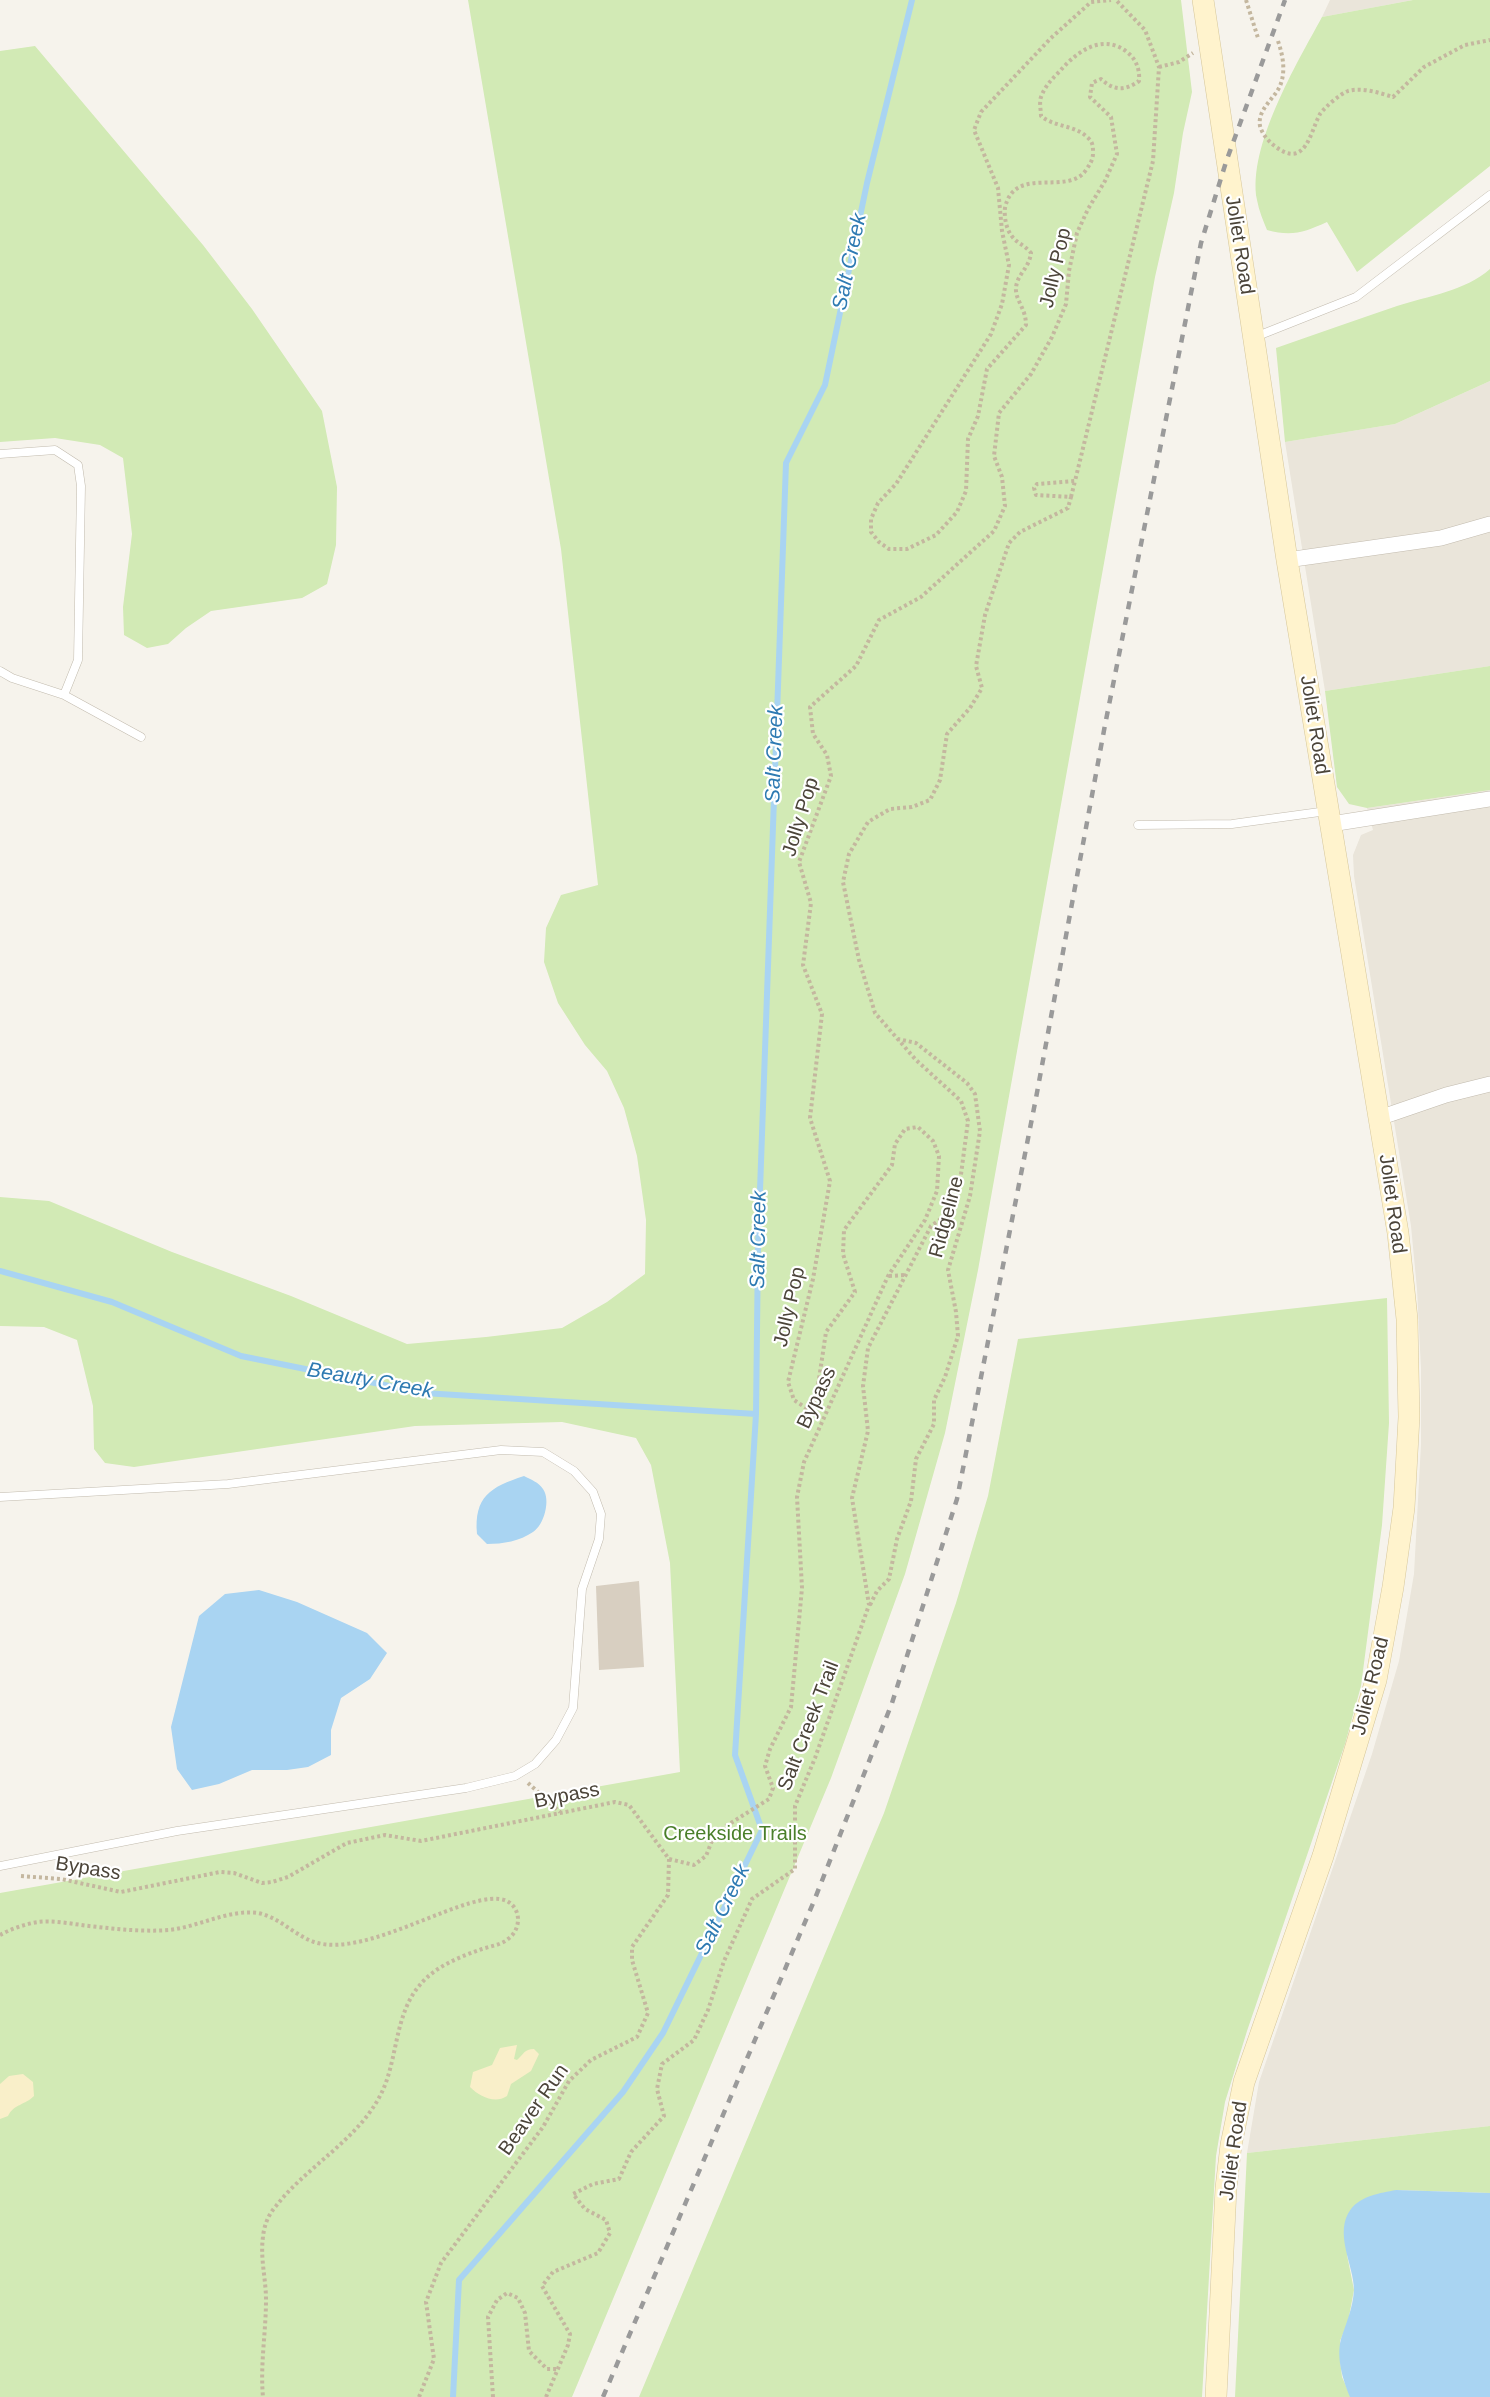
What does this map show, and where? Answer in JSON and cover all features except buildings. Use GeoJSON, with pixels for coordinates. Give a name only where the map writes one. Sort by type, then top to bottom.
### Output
{"type":"FeatureCollection","features":[{"type":"Feature","properties":{"kind":"main road","name":"Joliet Road"},"geometry":{"type":"LineString","coordinates":[[1203,0],[1287,560],[1398,1233],[1407,1319],[1409,1417],[1404,1508],[1377,1680],[1323,1856],[1244,2082],[1231,2145],[1226,2188],[1216,2397]]}},
{"type":"Feature","properties":{"kind":"street"},"geometry":{"type":"LineString","coordinates":[[1287,560],[1442,538],[1490,524]]}},
{"type":"Feature","properties":{"kind":"street"},"geometry":{"type":"LineString","coordinates":[[1330,818],[1490,799]]}},
{"type":"Feature","properties":{"kind":"street"},"geometry":{"type":"LineString","coordinates":[[1379,1118],[1446,1095],[1490,1084]]}},
{"type":"Feature","properties":{"kind":"lane"},"geometry":{"type":"LineString","coordinates":[[1253,337],[1356,297],[1490,195]]}},
{"type":"Feature","properties":{"kind":"lane"},"geometry":{"type":"LineString","coordinates":[[0,454],[55,450],[78,465],[81,486],[78,660],[64,695]]}},
{"type":"Feature","properties":{"kind":"lane"},"geometry":{"type":"LineString","coordinates":[[0,671],[12,678],[64,695],[141,737]]}},
{"type":"Feature","properties":{"kind":"lane"},"geometry":{"type":"LineString","coordinates":[[1138,825],[1232,824],[1330,818]]}},
{"type":"Feature","properties":{"kind":"lane"},"geometry":{"type":"LineString","coordinates":[[0,1497],[228,1484],[501,1450],[543,1452],[573,1471],[592,1492],[601,1514],[598,1539],[582,1589],[573,1708],[556,1740],[535,1764],[515,1776],[466,1788],[177,1831],[0,1866]]}},
{"type":"Feature","properties":{"kind":"path","name":"Jolly Pop"},"geometry":{"type":"LineString","coordinates":[[888,1276],[926,1220],[937,1191],[939,1156],[933,1141],[918,1127],[905,1129],[895,1144],[892,1166],[844,1230],[843,1254],[855,1292],[826,1332],[816,1399],[806,1408],[794,1400],[788,1382],[813,1279],[830,1181],[810,1118],[822,1014],[803,965],[812,903],[799,862],[831,776],[827,756],[813,734],[810,706],[856,666],[879,620],[921,597],[994,531],[1005,506],[1002,477],[994,456],[999,413],[1031,374],[1052,337],[1066,303],[1069,271],[1077,233],[1117,154],[1111,117],[1090,97],[1092,83],[1101,79],[1110,88],[1118,89],[1130,87],[1139,81],[1140,70],[1131,56],[1118,45],[1102,43],[1086,47],[1070,59],[1048,83],[1040,99],[1041,116],[1048,121],[1086,135],[1093,144],[1093,160],[1083,174],[1071,180],[1024,184],[1009,196],[1005,210],[1006,226],[1011,235],[1026,245],[1031,253],[1030,265],[1016,285],[1016,295],[1026,313],[1026,326],[987,369],[978,416],[968,439],[966,491],[957,512],[936,535],[907,549],[889,549],[871,532],[872,519],[878,503],[896,484],[991,334],[1002,304],[1009,265],[1002,231],[999,188],[974,130],[981,112],[1051,38],[1091,2],[1111,0]]}},
{"type":"Feature","properties":{"kind":"path"},"geometry":{"type":"LineString","coordinates":[[888,1276],[906,1275],[931,1226],[951,1212],[960,1182],[968,1121],[961,1101],[916,1060],[875,1013],[859,960],[843,882],[849,855],[868,822],[890,809],[912,807],[930,800],[940,780],[947,734],[970,708],[982,688],[976,666],[986,615],[1009,543],[1020,532],[1068,508],[1153,161],[1159,67],[1145,30],[1116,0]]}},
{"type":"Feature","properties":{"kind":"path"},"geometry":{"type":"LineString","coordinates":[[1246,0],[1258,38]]}},
{"type":"Feature","properties":{"kind":"path"},"geometry":{"type":"LineString","coordinates":[[1159,67],[1179,62],[1196,50],[1208,33]]}},
{"type":"Feature","properties":{"kind":"path"},"geometry":{"type":"LineString","coordinates":[[1278,41],[1283,72],[1279,87],[1266,104],[1259,121],[1262,133],[1274,146],[1284,153],[1297,153],[1308,144],[1320,114],[1347,91],[1362,90],[1393,97],[1424,67],[1464,45],[1490,40]]}},
{"type":"Feature","properties":{"kind":"path"},"geometry":{"type":"LineString","coordinates":[[1071,497],[1036,495],[1034,488],[1037,484],[1075,481]]}},
{"type":"Feature","properties":{"kind":"path","name":"Ridgeline"},"geometry":{"type":"LineString","coordinates":[[869,1605],[889,1579],[897,1539],[911,1502],[916,1459],[934,1424],[934,1400],[945,1377],[958,1336],[948,1270],[970,1196],[980,1131],[975,1095],[967,1083],[916,1043],[897,1039]]}},
{"type":"Feature","properties":{"kind":"path","name":"Salt Creek Trail"},"geometry":{"type":"LineString","coordinates":[[546,2397],[568,2345],[570,2334],[542,2286],[553,2272],[598,2253],[610,2233],[606,2220],[585,2209],[573,2194],[593,2184],[619,2179],[631,2152],[664,2116],[657,2090],[662,2064],[694,2040],[708,2010],[724,1961],[752,1899],[795,1869],[795,1806],[815,1758],[869,1605],[852,1498],[868,1431],[864,1376],[868,1348],[906,1275]]}},
{"type":"Feature","properties":{"kind":"path","name":"Bypass"},"geometry":{"type":"LineString","coordinates":[[11,1878],[23,1876],[61,1879],[121,1892],[220,1872],[234,1873],[262,1883],[272,1882],[288,1876],[347,1843],[385,1835],[421,1841],[615,1802],[629,1805],[669,1859],[694,1865],[706,1856],[715,1833],[769,1798],[773,1788],[765,1766],[770,1749],[791,1707],[801,1588],[797,1497],[804,1462],[888,1276]]}},
{"type":"Feature","properties":{"kind":"path"},"geometry":{"type":"LineString","coordinates":[[515,1776],[531,1786],[560,1813]]}},
{"type":"Feature","properties":{"kind":"path","name":"Beaver Run"},"geometry":{"type":"LineString","coordinates":[[419,2397],[434,2359],[426,2302],[441,2263],[543,2127],[569,2081],[591,2060],[637,2037],[648,2013],[632,1960],[632,1947],[668,1895],[669,1859]]}},
{"type":"Feature","properties":{"kind":"path"},"geometry":{"type":"LineString","coordinates":[[0,1935],[37,1922],[53,1921],[147,1931],[182,1928],[232,1915],[255,1913],[275,1919],[314,1941],[333,1944],[389,1933],[462,1906],[489,1899],[503,1900],[516,1909],[518,1926],[508,1939],[466,1954],[447,1964],[417,1988],[405,2013],[388,2077],[375,2104],[337,2146],[287,2194],[269,2216],[262,2237],[266,2295],[261,2379],[263,2397]]}},
{"type":"Feature","properties":{"kind":"path"},"geometry":{"type":"LineString","coordinates":[[494,2397],[489,2317],[497,2300],[507,2293],[518,2298],[525,2313],[529,2351],[547,2369],[558,2369]]}},
{"type":"Feature","properties":{"kind":"shaded area"},"geometry":{"type":"Polygon","coordinates":[[[1330,0],[1413,0],[1322,17],[1330,0]]]}},
{"type":"Feature","properties":{"kind":"shaded area"},"geometry":{"type":"Polygon","coordinates":[[[1490,381],[1490,666],[1325,691],[1285,442],[1395,424],[1490,381]]]}},
{"type":"Feature","properties":{"kind":"shaded area"},"geometry":{"type":"Polygon","coordinates":[[[1490,790],[1490,2126],[1247,2153],[1259,2082],[1372,1754],[1399,1661],[1414,1574],[1421,1444],[1421,1369],[1417,1289],[1411,1226],[1354,876],[1353,855],[1361,835],[1373,830],[1367,808],[1490,790]]]}},
{"type":"Feature","properties":{"kind":"green space","name":"Creekside Trails"},"geometry":{"type":"Polygon","coordinates":[[[468,0],[1181,0],[1192,92],[1174,193],[1155,277],[978,1270],[945,1433],[905,1574],[831,1778],[572,2397],[0,2397],[0,1893],[680,1772],[670,1563],[651,1465],[636,1438],[562,1422],[415,1426],[134,1467],[105,1463],[94,1449],[93,1406],[77,1340],[44,1327],[0,1326],[0,1197],[49,1201],[407,1344],[562,1328],[607,1302],[645,1274],[646,1220],[637,1156],[624,1108],[607,1071],[585,1045],[558,1003],[544,962],[546,928],[561,895],[598,885],[561,549],[468,0]]]}},
{"type":"Feature","properties":{"kind":"green space"},"geometry":{"type":"Polygon","coordinates":[[[1413,0],[1490,0],[1490,166],[1357,272],[1327,222],[1298,232],[1284,233],[1267,230],[1257,200],[1256,179],[1259,156],[1276,106],[1322,17],[1413,0]]]}},
{"type":"Feature","properties":{"kind":"green space"},"geometry":{"type":"Polygon","coordinates":[[[35,46],[203,245],[252,309],[322,411],[337,487],[336,545],[327,584],[302,598],[211,611],[168,644],[147,648],[124,635],[123,607],[132,534],[123,458],[100,445],[55,438],[0,442],[0,51],[35,46]]]}},
{"type":"Feature","properties":{"kind":"green space"},"geometry":{"type":"Polygon","coordinates":[[[1490,269],[1490,381],[1395,424],[1285,442],[1276,348],[1397,306],[1458,288],[1490,269]]]}},
{"type":"Feature","properties":{"kind":"green space"},"geometry":{"type":"Polygon","coordinates":[[[1490,666],[1490,790],[1367,808],[1349,804],[1337,787],[1325,691],[1490,666]]]}},
{"type":"Feature","properties":{"kind":"green space"},"geometry":{"type":"Polygon","coordinates":[[[1387,1298],[1389,1423],[1382,1525],[1361,1686],[1345,1744],[1225,2102],[1216,2156],[1202,2397],[639,2397],[884,1813],[956,1603],[988,1496],[1018,1339],[1387,1298]]]}},
{"type":"Feature","properties":{"kind":"green space"},"geometry":{"type":"Polygon","coordinates":[[[1490,2126],[1490,2193],[1396,2190],[1347,2255],[1354,2290],[1348,2322],[1340,2341],[1340,2360],[1342,2377],[1351,2397],[1235,2397],[1247,2153],[1490,2126]]]}},
{"type":"Feature","properties":{"kind":"sand"},"geometry":{"type":"Polygon","coordinates":[[[517,2045],[514,2059],[517,2060],[531,2049],[539,2054],[531,2071],[511,2084],[507,2096],[498,2099],[488,2098],[478,2094],[470,2087],[473,2072],[492,2065],[500,2048],[517,2045]]]}},
{"type":"Feature","properties":{"kind":"sand"},"geometry":{"type":"Polygon","coordinates":[[[23,2074],[33,2082],[34,2096],[13,2109],[8,2116],[0,2119],[0,2084],[9,2076],[23,2074]]]}},
{"type":"Feature","properties":{"kind":"water"},"geometry":{"type":"Polygon","coordinates":[[[524,1476],[535,1481],[545,1494],[545,1512],[540,1524],[537,1529],[523,1538],[505,1543],[487,1544],[477,1534],[478,1511],[482,1502],[493,1489],[524,1476]]]}},
{"type":"Feature","properties":{"kind":"water"},"geometry":{"type":"Polygon","coordinates":[[[259,1590],[297,1602],[367,1633],[387,1653],[370,1679],[341,1698],[331,1730],[331,1755],[308,1767],[287,1770],[252,1770],[219,1784],[192,1790],[177,1769],[171,1727],[199,1616],[225,1594],[259,1590]]]}},
{"type":"Feature","properties":{"kind":"water"},"geometry":{"type":"Polygon","coordinates":[[[1396,2190],[1490,2193],[1490,2397],[1350,2397],[1339,2354],[1354,2290],[1344,2239],[1346,2218],[1351,2209],[1360,2201],[1396,2190]]]}},
{"type":"Feature","properties":{"kind":"waterway","name":"Salt Creek"},"geometry":{"type":"LineString","coordinates":[[453,2397],[459,2280],[623,2092],[663,2033],[762,1830],[735,1755],[756,1414],[758,1246],[786,463],[825,385],[867,183],[912,0]]}},
{"type":"Feature","properties":{"kind":"waterway","name":"Beauty Creek"},"geometry":{"type":"LineString","coordinates":[[0,1271],[112,1302],[241,1356],[424,1393],[756,1414]]}},
{"type":"Feature","properties":{"kind":"railway"},"geometry":{"type":"LineString","coordinates":[[603,2397],[814,1901],[892,1703],[957,1499],[1036,1098],[1105,725],[1201,243],[1226,162],[1285,0]]}}]}
